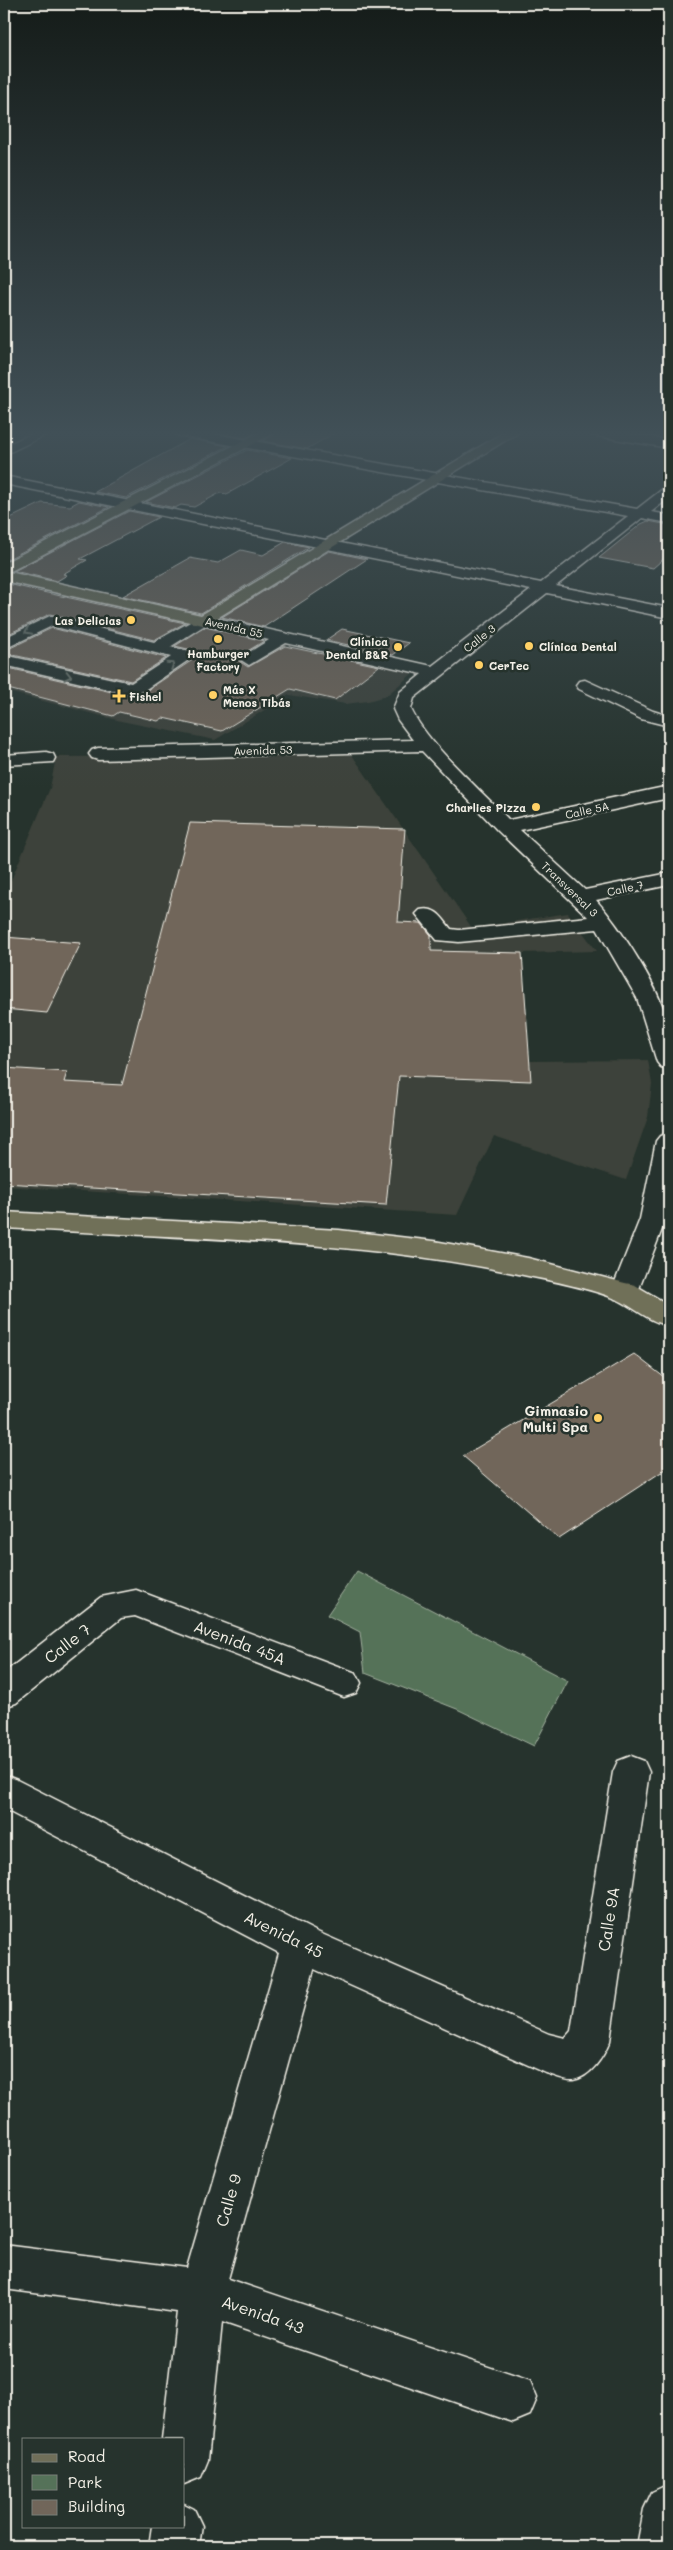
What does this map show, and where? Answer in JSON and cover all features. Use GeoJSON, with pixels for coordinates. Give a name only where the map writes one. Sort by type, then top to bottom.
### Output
{"type":"FeatureCollection","features":[{"type":"Feature","properties":{"kind":"main road"},"geometry":{"type":"LineString","coordinates":[[4,568],[39,550]]}},
{"type":"Feature","properties":{"kind":"main road"},"geometry":{"type":"LineString","coordinates":[[203,620],[320,550]]}},
{"type":"Feature","properties":{"kind":"main road","name":"Avenida 55"},"geometry":{"type":"LineString","coordinates":[[4,576],[203,620]]}},
{"type":"Feature","properties":{"kind":"main road"},"geometry":{"type":"LineString","coordinates":[[9,593],[67,590]]}},
{"type":"Feature","properties":{"kind":"main road"},"geometry":{"type":"LineString","coordinates":[[4,1221],[339,1239],[434,1250],[528,1267],[625,1292],[669,1317]]}},
{"type":"Feature","properties":{"kind":"street"},"geometry":{"type":"LineString","coordinates":[[353,550],[669,613]]}},
{"type":"Feature","properties":{"kind":"street","name":"Calle 3"},"geometry":{"type":"LineString","coordinates":[[427,745],[407,720],[402,708],[406,696],[593,550]]}},
{"type":"Feature","properties":{"kind":"street"},"geometry":{"type":"LineString","coordinates":[[158,647],[203,620]]}},
{"type":"Feature","properties":{"kind":"street","name":"Avenida 55"},"geometry":{"type":"LineString","coordinates":[[203,620],[435,672]]}},
{"type":"Feature","properties":{"kind":"street"},"geometry":{"type":"LineString","coordinates":[[4,644],[50,621],[182,653],[184,657],[129,689],[4,660]]}},
{"type":"Feature","properties":{"kind":"street"},"geometry":{"type":"LineString","coordinates":[[283,638],[256,656],[289,658]]}},
{"type":"Feature","properties":{"kind":"street"},"geometry":{"type":"LineString","coordinates":[[585,685],[647,715],[669,721]]}},
{"type":"Feature","properties":{"kind":"street","name":"Avenida 53"},"geometry":{"type":"LineString","coordinates":[[98,754],[427,745]]}},
{"type":"Feature","properties":{"kind":"street","name":"Transversal 3"},"geometry":{"type":"LineString","coordinates":[[427,745],[505,827],[581,897],[604,922],[658,995],[669,1062]]}},
{"type":"Feature","properties":{"kind":"street"},"geometry":{"type":"LineString","coordinates":[[4,760],[46,758]]}},
{"type":"Feature","properties":{"kind":"street","name":"Calle 5A"},"geometry":{"type":"LineString","coordinates":[[505,827],[669,792]]}},
{"type":"Feature","properties":{"kind":"street","name":"Calle 7"},"geometry":{"type":"LineString","coordinates":[[581,897],[669,879]]}},
{"type":"Feature","properties":{"kind":"street"},"geometry":{"type":"LineString","coordinates":[[427,914],[445,935],[459,936],[604,922]]}},
{"type":"Feature","properties":{"kind":"street"},"geometry":{"type":"LineString","coordinates":[[625,1292],[661,1222],[669,1141]]}},
{"type":"Feature","properties":{"kind":"street","name":"Calle 7"},"geometry":{"type":"LineString","coordinates":[[4,1693],[114,1606],[136,1603]]}},
{"type":"Feature","properties":{"kind":"street","name":"Avenida 45A"},"geometry":{"type":"LineString","coordinates":[[136,1603],[344,1683]]}},
{"type":"Feature","properties":{"kind":"street","name":"Calle 9A"},"geometry":{"type":"LineString","coordinates":[[572,2060],[590,2041],[631,1772]]}},
{"type":"Feature","properties":{"kind":"street","name":"Avenida 45"},"geometry":{"type":"LineString","coordinates":[[4,1791],[301,1944],[546,2053],[572,2060]]}},
{"type":"Feature","properties":{"kind":"street","name":"Calle 9"},"geometry":{"type":"LineString","coordinates":[[185,2451],[202,2293],[301,1944]]}},
{"type":"Feature","properties":{"kind":"street","name":"Avenida 43"},"geometry":{"type":"LineString","coordinates":[[4,2267],[202,2293],[513,2398]]}},
{"type":"Feature","properties":{"kind":"street"},"geometry":{"type":"LineString","coordinates":[[662,2546],[669,2510]]}},
{"type":"Feature","properties":{"kind":"street"},"geometry":{"type":"LineString","coordinates":[[174,2546],[177,2528]]}},
{"type":"Feature","properties":{"kind":"shaded area"},"geometry":{"type":"Polygon","coordinates":[[[26,594],[65,594],[413,673],[386,696],[368,701],[346,704],[289,695],[215,740],[121,721],[4,691],[4,598],[26,594]]]}},
{"type":"Feature","properties":{"kind":"shaded area"},"geometry":{"type":"Polygon","coordinates":[[[352,755],[472,928],[568,913],[597,951],[522,953],[529,1061],[648,1060],[652,1084],[648,1117],[626,1180],[494,1136],[457,1215],[4,1186],[4,897],[50,788],[56,757],[352,755]]]}},
{"type":"Feature","properties":{"kind":"green space"},"geometry":{"type":"Polygon","coordinates":[[[357,1571],[568,1681],[534,1746],[457,1709],[365,1673],[360,1632],[327,1615],[357,1571]]]}},
{"type":"Feature","properties":{"kind":"building"},"geometry":{"type":"Polygon","coordinates":[[[4,550],[25,550],[4,561],[4,550]]]}},
{"type":"Feature","properties":{"kind":"building"},"geometry":{"type":"Polygon","coordinates":[[[54,550],[97,550],[80,559],[87,560],[63,574],[67,575],[57,581],[14,571],[54,550]]]}},
{"type":"Feature","properties":{"kind":"building"},"geometry":{"type":"Polygon","coordinates":[[[241,550],[263,555],[271,550],[304,550],[201,613],[123,596],[190,558],[218,563],[241,550]]]}},
{"type":"Feature","properties":{"kind":"building"},"geometry":{"type":"Polygon","coordinates":[[[609,550],[669,550],[669,554],[653,568],[599,558],[609,550]]]}},
{"type":"Feature","properties":{"kind":"building"},"geometry":{"type":"Polygon","coordinates":[[[329,551],[367,559],[264,627],[222,617],[329,551]]]}},
{"type":"Feature","properties":{"kind":"building"},"geometry":{"type":"Polygon","coordinates":[[[4,583],[185,623],[154,640],[50,614],[4,636],[4,583]]]}},
{"type":"Feature","properties":{"kind":"building"},"geometry":{"type":"Polygon","coordinates":[[[205,627],[264,641],[241,655],[239,661],[248,667],[285,646],[379,666],[335,700],[290,689],[222,731],[163,718],[158,721],[119,712],[113,716],[4,688],[4,667],[129,696],[143,693],[191,661],[194,656],[192,650],[175,646],[205,627]]]}},
{"type":"Feature","properties":{"kind":"building"},"geometry":{"type":"Polygon","coordinates":[[[52,628],[166,658],[131,681],[4,653],[4,651],[52,628]]]}},
{"type":"Feature","properties":{"kind":"building"},"geometry":{"type":"Polygon","coordinates":[[[342,629],[409,643],[393,655],[326,640],[342,629]]]}},
{"type":"Feature","properties":{"kind":"building"},"geometry":{"type":"Polygon","coordinates":[[[190,823],[405,829],[398,922],[421,923],[431,935],[431,951],[522,953],[531,1081],[399,1076],[386,1205],[4,1183],[4,1068],[67,1072],[64,1082],[122,1085],[190,823]]]}},
{"type":"Feature","properties":{"kind":"building"},"geometry":{"type":"Polygon","coordinates":[[[4,937],[81,943],[47,1013],[4,1009],[4,937]]]}},
{"type":"Feature","properties":{"kind":"building","name":"Gimnasio Multi Spa"},"geometry":{"type":"Polygon","coordinates":[[[634,1354],[669,1381],[669,1467],[559,1539],[463,1456],[634,1354]]]}},
{"type":"Feature","properties":{"kind":"place","name":"Las Delicias"},"geometry":{"type":"Point","coordinates":[131,620]}},
{"type":"Feature","properties":{"kind":"place","name":"Hamburger Factory"},"geometry":{"type":"Point","coordinates":[218,639]}},
{"type":"Feature","properties":{"kind":"place","name":"Clínica Dental"},"geometry":{"type":"Point","coordinates":[529,646]}},
{"type":"Feature","properties":{"kind":"place","name":"Clínica Dental B&R"},"geometry":{"type":"Point","coordinates":[398,647]}},
{"type":"Feature","properties":{"kind":"place","name":"CerTec"},"geometry":{"type":"Point","coordinates":[479,665]}},
{"type":"Feature","properties":{"kind":"place","name":"Más X Menos Tibás"},"geometry":{"type":"Point","coordinates":[213,695]}},
{"type":"Feature","properties":{"kind":"place","name":"Fishel"},"geometry":{"type":"Point","coordinates":[119,696]}},
{"type":"Feature","properties":{"kind":"place","name":"Charlies Pizza"},"geometry":{"type":"Point","coordinates":[536,807]}},
{"type":"Feature","properties":{"kind":"place","name":"Gimnasio Multi Spa"},"geometry":{"type":"Point","coordinates":[598,1418]}}]}
